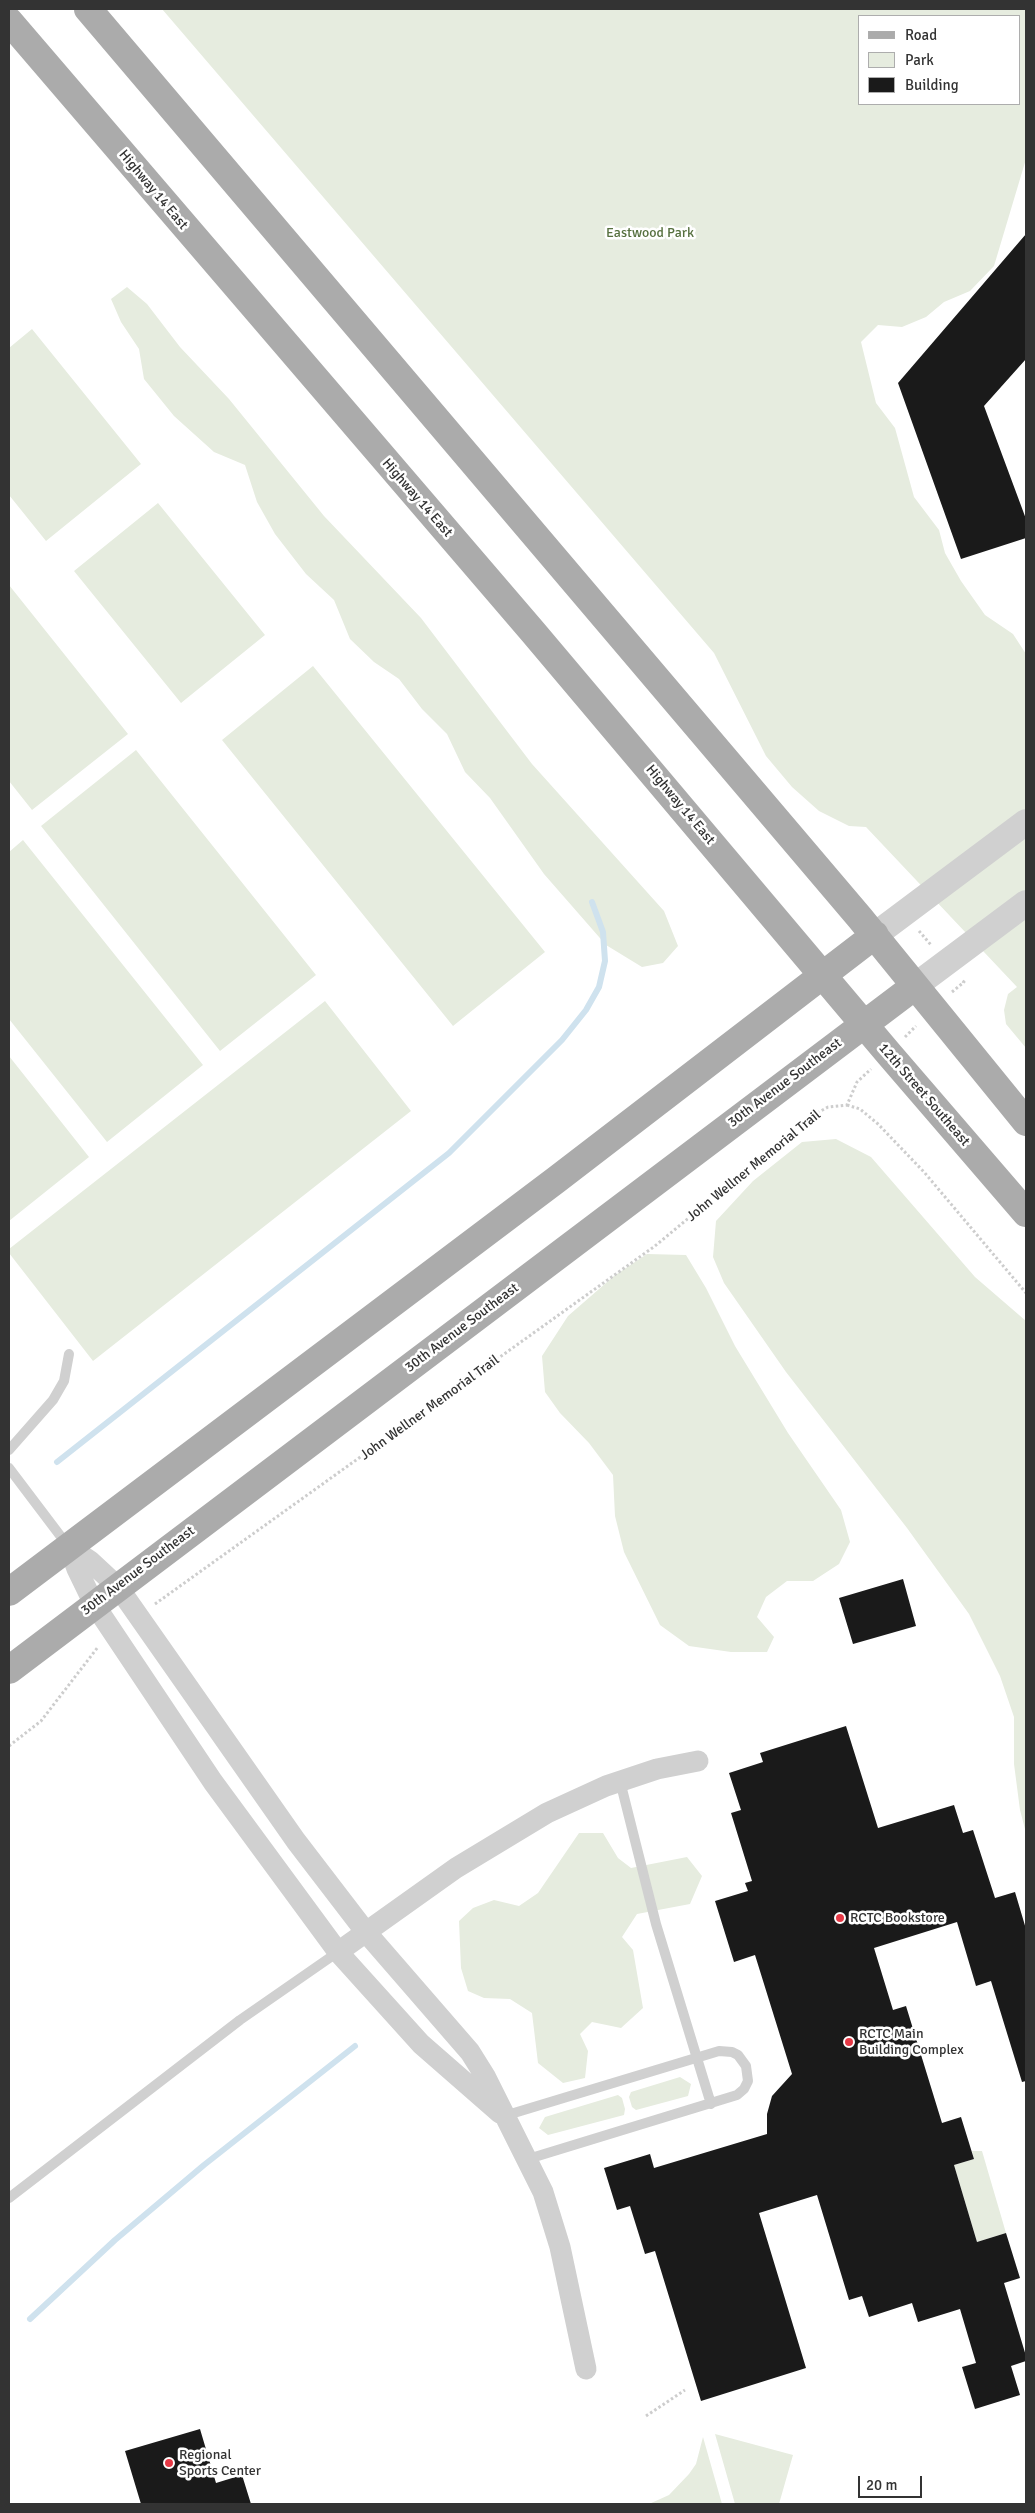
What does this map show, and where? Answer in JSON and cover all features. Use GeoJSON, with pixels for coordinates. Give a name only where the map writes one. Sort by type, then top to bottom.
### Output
{"type":"FeatureCollection","features":[{"type":"Feature","properties":{"kind":"main road"},"geometry":{"type":"LineString","coordinates":[[88,9],[874,935],[1026,1122]]}},
{"type":"Feature","properties":{"kind":"main road","name":"Highway 14 East"},"geometry":{"type":"LineString","coordinates":[[9,21],[527,625],[824,976]]}},
{"type":"Feature","properties":{"kind":"main road"},"geometry":{"type":"LineString","coordinates":[[9,1592],[824,976],[874,935]]}},
{"type":"Feature","properties":{"kind":"main road","name":"12th Street Southeast"},"geometry":{"type":"LineString","coordinates":[[824,976],[888,1054],[1026,1213]]}},
{"type":"Feature","properties":{"kind":"main road","name":"30th Avenue Southeast"},"geometry":{"type":"LineString","coordinates":[[9,1670],[915,986]]}},
{"type":"Feature","properties":{"kind":"street"},"geometry":{"type":"LineString","coordinates":[[874,935],[1026,822]]}},
{"type":"Feature","properties":{"kind":"street"},"geometry":{"type":"LineString","coordinates":[[915,986],[1026,903]]}},
{"type":"Feature","properties":{"kind":"street"},"geometry":{"type":"LineString","coordinates":[[69,1547],[90,1561],[118,1587],[140,1615],[240,1763],[365,1931],[470,2052],[485,2076],[504,2116],[528,2158],[543,2192],[560,2247],[586,2369]]}},
{"type":"Feature","properties":{"kind":"street"},"geometry":{"type":"LineString","coordinates":[[69,1547],[80,1576],[94,1604],[213,1782],[338,1952],[421,2044],[504,2116]]}},
{"type":"Feature","properties":{"kind":"street"},"geometry":{"type":"LineString","coordinates":[[338,1952],[456,1868],[547,1813],[620,1781],[657,1769],[698,1761]]}},
{"type":"Feature","properties":{"kind":"lane"},"geometry":{"type":"LineString","coordinates":[[9,1450],[53,1400],[64,1381],[69,1354]]}},
{"type":"Feature","properties":{"kind":"lane"},"geometry":{"type":"LineString","coordinates":[[9,1468],[69,1547]]}},
{"type":"Feature","properties":{"kind":"lane"},"geometry":{"type":"LineString","coordinates":[[620,1781],[656,1924],[711,2104]]}},
{"type":"Feature","properties":{"kind":"lane"},"geometry":{"type":"LineString","coordinates":[[9,2198],[240,2020],[338,1952]]}},
{"type":"Feature","properties":{"kind":"lane"},"geometry":{"type":"LineString","coordinates":[[504,2116],[725,2050],[738,2054],[746,2066],[748,2081],[744,2089],[737,2095],[528,2158]]}},
{"type":"Feature","properties":{"kind":"path"},"geometry":{"type":"LineString","coordinates":[[904,913],[964,982],[857,1082],[847,1105],[860,1109],[878,1124],[924,1172],[1026,1293]]}},
{"type":"Feature","properties":{"kind":"path","name":"John Wellner Memorial Trail"},"geometry":{"type":"LineString","coordinates":[[140,1615],[655,1246],[810,1117],[828,1107],[847,1105]]}},
{"type":"Feature","properties":{"kind":"path"},"geometry":{"type":"LineString","coordinates":[[9,1746],[41,1721],[96,1649],[114,1633]]}},
{"type":"Feature","properties":{"kind":"path"},"geometry":{"type":"LineString","coordinates":[[646,2416],[685,2390]]}},
{"type":"Feature","properties":{"kind":"green space","name":"Eastwood Park"},"geometry":{"type":"Polygon","coordinates":[[[162,9],[1026,9],[1026,159],[994,266],[970,291],[944,302],[926,317],[902,327],[878,325],[861,342],[876,403],[895,428],[914,497],[939,530],[945,553],[961,581],[985,615],[1013,634],[1026,654],[1026,1048],[1006,1024],[1004,1010],[1008,994],[1017,987],[866,827],[849,826],[819,811],[792,787],[766,756],[714,653],[162,9]]]}},
{"type":"Feature","properties":{"kind":"green space"},"geometry":{"type":"Polygon","coordinates":[[[127,287],[147,304],[180,347],[229,399],[324,516],[421,618],[532,764],[664,911],[678,946],[663,963],[642,967],[606,945],[544,874],[490,798],[465,772],[447,734],[422,709],[399,679],[374,662],[350,639],[334,600],[306,574],[275,534],[257,502],[245,465],[214,452],[174,416],[144,379],[139,349],[121,322],[111,299],[127,287]]]}},
{"type":"Feature","properties":{"kind":"green space"},"geometry":{"type":"Polygon","coordinates":[[[32,329],[141,464],[46,541],[9,495],[9,348],[32,329]]]}},
{"type":"Feature","properties":{"kind":"green space"},"geometry":{"type":"Polygon","coordinates":[[[158,503],[265,635],[181,703],[74,571],[158,503]]]}},
{"type":"Feature","properties":{"kind":"green space"},"geometry":{"type":"Polygon","coordinates":[[[9,585],[128,734],[32,810],[9,781],[9,585]]]}},
{"type":"Feature","properties":{"kind":"green space"},"geometry":{"type":"Polygon","coordinates":[[[313,666],[545,952],[453,1026],[222,740],[313,666]]]}},
{"type":"Feature","properties":{"kind":"green space"},"geometry":{"type":"Polygon","coordinates":[[[136,750],[316,975],[220,1051],[41,826],[136,750]]]}},
{"type":"Feature","properties":{"kind":"green space"},"geometry":{"type":"Polygon","coordinates":[[[23,840],[203,1065],[107,1142],[9,1019],[9,852],[23,840]]]}},
{"type":"Feature","properties":{"kind":"green space"},"geometry":{"type":"Polygon","coordinates":[[[325,1001],[411,1111],[93,1361],[9,1253],[9,1249],[325,1001]]]}},
{"type":"Feature","properties":{"kind":"green space"},"geometry":{"type":"Polygon","coordinates":[[[9,1056],[89,1157],[9,1221],[9,1056]]]}},
{"type":"Feature","properties":{"kind":"green space"},"geometry":{"type":"Polygon","coordinates":[[[836,1139],[871,1157],[975,1277],[1026,1321],[1026,1833],[1020,1810],[1014,1764],[1014,1717],[1000,1676],[969,1614],[907,1528],[786,1372],[724,1283],[713,1257],[716,1221],[753,1181],[802,1142],[836,1139]]]}},
{"type":"Feature","properties":{"kind":"green space"},"geometry":{"type":"Polygon","coordinates":[[[647,1254],[686,1255],[706,1288],[735,1346],[788,1433],[841,1510],[850,1542],[839,1564],[813,1581],[787,1581],[766,1597],[757,1617],[774,1637],[767,1652],[731,1652],[689,1646],[660,1625],[624,1552],[615,1516],[613,1475],[589,1443],[560,1413],[545,1392],[542,1356],[568,1316],[614,1276],[647,1254]]]}},
{"type":"Feature","properties":{"kind":"green space"},"geometry":{"type":"Polygon","coordinates":[[[579,1833],[603,1833],[618,1858],[631,1868],[687,1857],[702,1876],[690,1904],[637,1914],[622,1937],[633,1950],[643,2008],[621,2028],[592,2022],[580,2034],[588,2051],[585,2078],[563,2083],[538,2063],[532,2013],[510,1999],[484,1998],[468,1991],[461,1968],[459,1921],[473,1908],[494,1900],[519,1906],[538,1893],[579,1833]]]}},
{"type":"Feature","properties":{"kind":"green space"},"geometry":{"type":"Polygon","coordinates":[[[680,2077],[691,2084],[688,2096],[636,2110],[632,2107],[629,2097],[631,2092],[680,2077]]]}},
{"type":"Feature","properties":{"kind":"green space"},"geometry":{"type":"Polygon","coordinates":[[[618,2095],[622,2098],[625,2109],[624,2115],[548,2135],[539,2128],[545,2117],[618,2095]]]}},
{"type":"Feature","properties":{"kind":"green space"},"geometry":{"type":"Polygon","coordinates":[[[972,2151],[982,2151],[1006,2233],[977,2242],[954,2165],[974,2159],[972,2151]]]}},
{"type":"Feature","properties":{"kind":"green space"},"geometry":{"type":"Polygon","coordinates":[[[715,2434],[793,2455],[779,2504],[735,2504],[715,2434]]]}},
{"type":"Feature","properties":{"kind":"green space"},"geometry":{"type":"Polygon","coordinates":[[[703,2437],[722,2504],[649,2504],[669,2495],[689,2474],[696,2464],[703,2437]]]}},
{"type":"Feature","properties":{"kind":"building"},"geometry":{"type":"Polygon","coordinates":[[[1026,234],[1026,359],[984,406],[1026,519],[1026,538],[961,559],[898,383],[1026,234]]]}},
{"type":"Feature","properties":{"kind":"building"},"geometry":{"type":"Polygon","coordinates":[[[903,1579],[916,1626],[853,1644],[839,1598],[903,1579]]]}},
{"type":"Feature","properties":{"kind":"building","name":"RCTC Main Building Complex"},"geometry":{"type":"Polygon","coordinates":[[[846,1726],[878,1828],[954,1805],[963,1833],[973,1830],[995,1898],[1015,1892],[1026,1929],[1026,2081],[1022,2082],[991,1981],[976,1986],[957,1922],[874,1948],[893,2010],[906,2006],[942,2123],[961,2117],[974,2159],[954,2165],[977,2242],[1006,2233],[1020,2278],[1004,2283],[1026,2356],[1026,2361],[1011,2366],[1020,2395],[975,2409],[962,2367],[976,2363],[960,2309],[918,2322],[912,2303],[869,2317],[862,2296],[849,2300],[817,2195],[759,2213],[806,2368],[701,2401],[655,2251],[645,2254],[630,2206],[617,2210],[604,2168],[650,2154],[654,2168],[767,2134],[767,2114],[772,2096],[792,2074],[755,1955],[734,1962],[715,1901],[748,1891],[745,1883],[752,1881],[731,1813],[741,1810],[729,1773],[763,1762],[760,1753],[846,1726]]]}},
{"type":"Feature","properties":{"kind":"building","name":"Regional Sports Center"},"geometry":{"type":"Polygon","coordinates":[[[200,2429],[216,2483],[242,2475],[251,2504],[141,2504],[125,2451],[200,2429]]]}},
{"type":"Feature","properties":{"kind":"waterway"},"geometry":{"type":"LineString","coordinates":[[57,1462],[449,1153],[562,1040],[586,1010],[599,987],[605,961],[603,932],[592,902]]}},
{"type":"Feature","properties":{"kind":"waterway"},"geometry":{"type":"LineString","coordinates":[[30,2319],[115,2240],[204,2165],[355,2046]]}},
{"type":"Feature","properties":{"kind":"place","name":"RCTC Bookstore"},"geometry":{"type":"Point","coordinates":[840,1918]}},
{"type":"Feature","properties":{"kind":"place","name":"RCTC Main Building Complex"},"geometry":{"type":"Point","coordinates":[849,2042]}},
{"type":"Feature","properties":{"kind":"place","name":"Regional Sports Center"},"geometry":{"type":"Point","coordinates":[169,2463]}}]}
